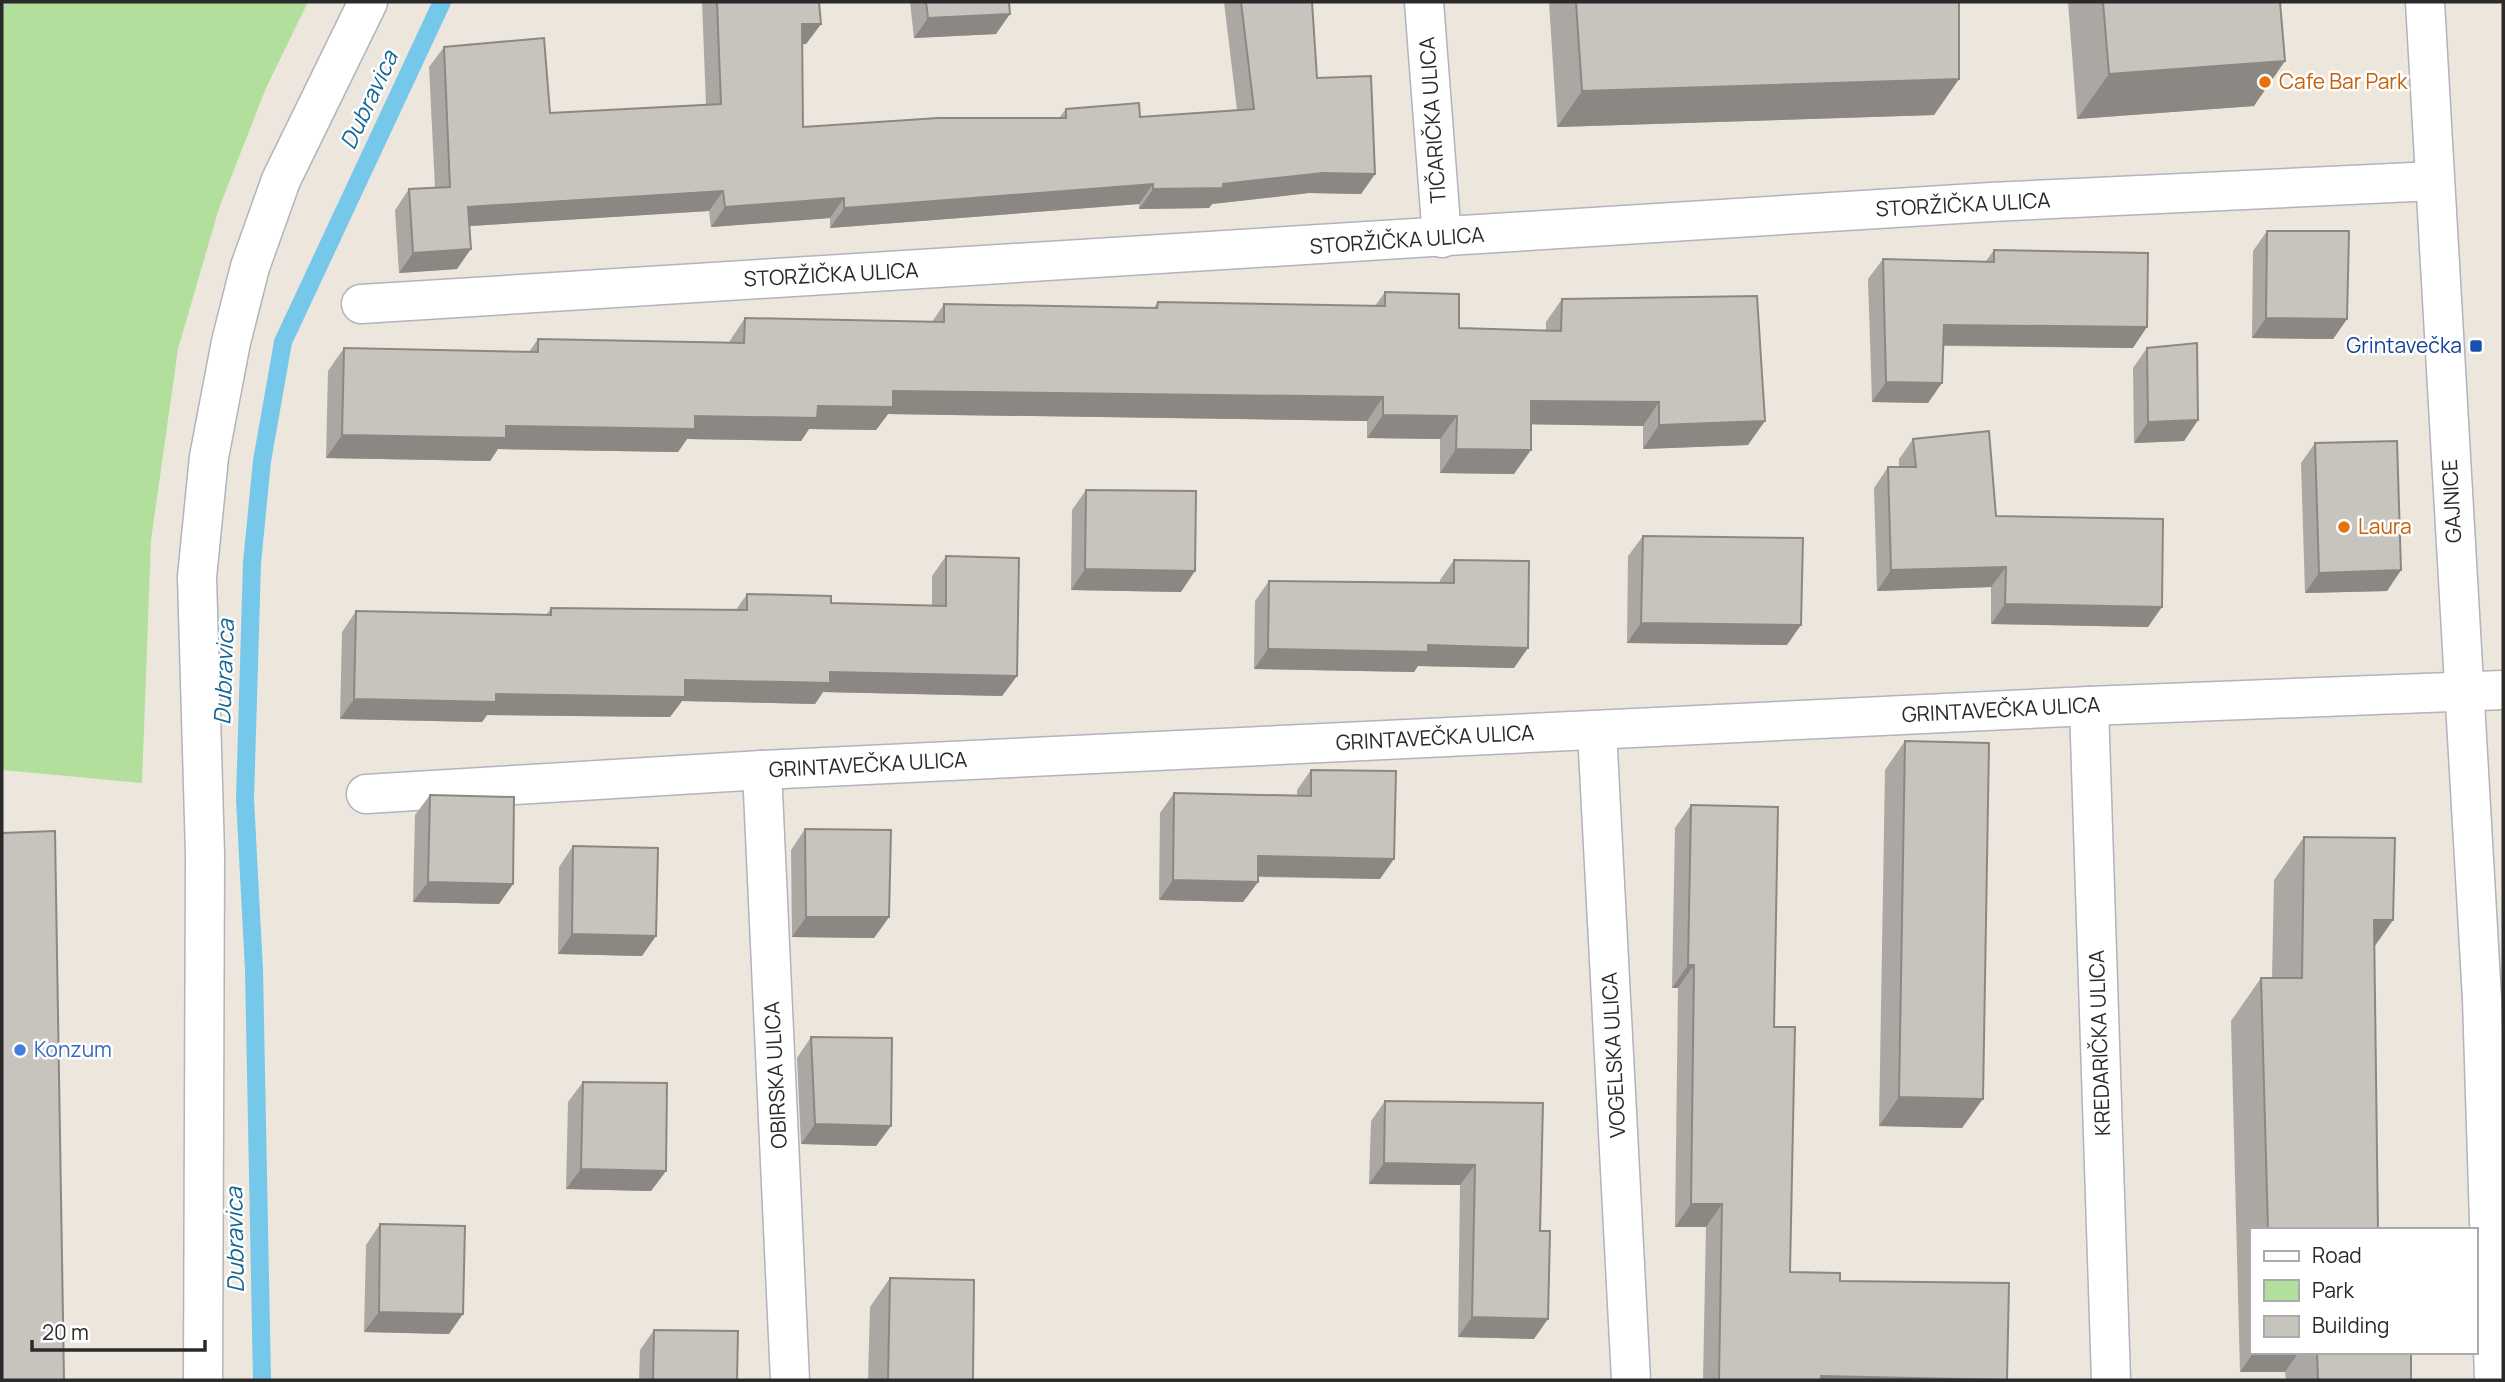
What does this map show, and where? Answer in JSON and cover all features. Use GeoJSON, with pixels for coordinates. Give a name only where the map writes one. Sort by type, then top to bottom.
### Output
{"type":"FeatureCollection","features":[{"type":"Feature","properties":{"kind":"street"},"geometry":{"type":"LineString","coordinates":[[204,1380],[205,854],[197,577],[209,457],[231,342],[250,267],[281,180],[368,2]]}},
{"type":"Feature","properties":{"kind":"street","name":"TIČARIČKA ULICA"},"geometry":{"type":"LineString","coordinates":[[1424,2],[1442,239]]}},
{"type":"Feature","properties":{"kind":"street","name":"GAJNICE"},"geometry":{"type":"LineString","coordinates":[[2425,2],[2463,690],[2493,1000],[2498,1320],[2494,1380]]}},
{"type":"Feature","properties":{"kind":"street","name":"STORŽIČKA ULICA"},"geometry":{"type":"LineString","coordinates":[[361,304],[1442,239],[1991,202],[2434,181]]}},
{"type":"Feature","properties":{"kind":"street","name":"GRINTAVEČKA ULICA"},"geometry":{"type":"LineString","coordinates":[[366,794],[762,770],[2089,706],[2503,690]]}},
{"type":"Feature","properties":{"kind":"street","name":"KREDARIČKA ULICA"},"geometry":{"type":"LineString","coordinates":[[2089,706],[2111,1380]]}},
{"type":"Feature","properties":{"kind":"street","name":"VOGELSKA ULICA"},"geometry":{"type":"LineString","coordinates":[[1597,731],[1631,1380]]}},
{"type":"Feature","properties":{"kind":"street","name":"OBIRSKA ULICA"},"geometry":{"type":"LineString","coordinates":[[762,770],[790,1380]]}},
{"type":"Feature","properties":{"kind":"green space"},"geometry":{"type":"Polygon","coordinates":[[[2,2],[308,2],[266,88],[219,208],[178,349],[151,540],[142,783],[2,770],[2,2]]]}},
{"type":"Feature","properties":{"kind":"building"},"geometry":{"type":"Polygon","coordinates":[[[717,2],[819,2],[821,24],[802,24],[803,127],[938,118],[1066,118],[1066,109],[1139,103],[1140,117],[1254,109],[1241,2],[1312,2],[1317,78],[1371,76],[1375,174],[1323,173],[1223,184],[1223,188],[1153,189],[1153,184],[844,208],[844,198],[725,207],[723,191],[468,207],[471,249],[413,253],[409,189],[450,187],[444,47],[544,38],[550,113],[721,104],[717,2]]]}},
{"type":"Feature","properties":{"kind":"building"},"geometry":{"type":"Polygon","coordinates":[[[926,2],[1009,2],[1010,14],[928,18],[926,2]]]}},
{"type":"Feature","properties":{"kind":"building"},"geometry":{"type":"Polygon","coordinates":[[[1576,2],[1959,2],[1959,79],[1582,91],[1576,2]]]}},
{"type":"Feature","properties":{"kind":"building"},"geometry":{"type":"Polygon","coordinates":[[[2103,2],[2280,2],[2285,61],[2109,74],[2103,2]]]}},
{"type":"Feature","properties":{"kind":"building"},"geometry":{"type":"Polygon","coordinates":[[[2267,231],[2349,231],[2347,319],[2266,318],[2267,231]]]}},
{"type":"Feature","properties":{"kind":"building"},"geometry":{"type":"Polygon","coordinates":[[[1994,250],[2148,253],[2147,327],[1944,325],[1942,383],[1886,382],[1883,259],[1994,262],[1994,250]]]}},
{"type":"Feature","properties":{"kind":"building"},"geometry":{"type":"Polygon","coordinates":[[[1385,292],[1459,294],[1459,328],[1561,331],[1562,299],[1757,296],[1765,421],[1659,425],[1659,402],[1531,401],[1531,450],[1456,449],[1457,416],[1383,415],[1383,397],[893,391],[893,407],[818,406],[817,418],[695,416],[695,429],[506,426],[506,438],[342,435],[344,348],[538,352],[538,339],[744,343],[745,318],[944,322],[944,304],[1157,308],[1158,302],[1385,306],[1385,292]]]}},
{"type":"Feature","properties":{"kind":"building"},"geometry":{"type":"Polygon","coordinates":[[[2197,343],[2198,420],[2148,422],[2147,348],[2197,343]]]}},
{"type":"Feature","properties":{"kind":"building"},"geometry":{"type":"Polygon","coordinates":[[[1989,431],[1996,516],[2163,519],[2162,607],[2005,604],[2006,567],[1891,570],[1888,467],[1916,467],[1913,439],[1989,431]]]}},
{"type":"Feature","properties":{"kind":"building","name":"Laura"},"geometry":{"type":"Polygon","coordinates":[[[2397,441],[2401,570],[2319,573],[2315,443],[2397,441]]]}},
{"type":"Feature","properties":{"kind":"building"},"geometry":{"type":"Polygon","coordinates":[[[1086,490],[1196,491],[1195,571],[1085,569],[1086,490]]]}},
{"type":"Feature","properties":{"kind":"building"},"geometry":{"type":"Polygon","coordinates":[[[1643,536],[1803,538],[1801,625],[1641,623],[1643,536]]]}},
{"type":"Feature","properties":{"kind":"building"},"geometry":{"type":"Polygon","coordinates":[[[946,556],[1019,558],[1017,676],[830,672],[830,683],[685,680],[685,697],[496,694],[496,702],[354,699],[356,611],[551,615],[551,608],[747,610],[747,594],[831,596],[831,603],[946,606],[946,556]]]}},
{"type":"Feature","properties":{"kind":"building"},"geometry":{"type":"Polygon","coordinates":[[[1454,560],[1529,561],[1528,648],[1428,645],[1428,652],[1268,649],[1269,581],[1454,583],[1454,560]]]}},
{"type":"Feature","properties":{"kind":"building"},"geometry":{"type":"Polygon","coordinates":[[[1905,741],[1989,743],[1983,1099],[1899,1097],[1905,741]]]}},
{"type":"Feature","properties":{"kind":"building"},"geometry":{"type":"Polygon","coordinates":[[[1311,770],[1396,771],[1394,859],[1258,856],[1258,882],[1173,880],[1174,793],[1311,796],[1311,770]]]}},
{"type":"Feature","properties":{"kind":"building"},"geometry":{"type":"Polygon","coordinates":[[[430,795],[514,797],[513,884],[428,882],[430,795]]]}},
{"type":"Feature","properties":{"kind":"building"},"geometry":{"type":"Polygon","coordinates":[[[1691,805],[1778,807],[1774,1027],[1795,1027],[1790,1272],[1840,1273],[1840,1281],[2009,1283],[2007,1380],[1821,1376],[1821,1380],[1719,1380],[1722,1204],[1691,1204],[1694,965],[1688,965],[1691,805]]]}},
{"type":"Feature","properties":{"kind":"building"},"geometry":{"type":"Polygon","coordinates":[[[805,829],[891,830],[889,917],[806,917],[805,829]]]}},
{"type":"Feature","properties":{"kind":"building","name":"Konzum"},"geometry":{"type":"Polygon","coordinates":[[[55,831],[64,1380],[2,1380],[2,833],[55,831]]]}},
{"type":"Feature","properties":{"kind":"building"},"geometry":{"type":"Polygon","coordinates":[[[2304,837],[2395,838],[2393,920],[2374,920],[2378,1228],[2268,1228],[2261,978],[2302,978],[2304,837]]]}},
{"type":"Feature","properties":{"kind":"building"},"geometry":{"type":"Polygon","coordinates":[[[573,846],[658,848],[656,936],[572,934],[573,846]]]}},
{"type":"Feature","properties":{"kind":"building"},"geometry":{"type":"Polygon","coordinates":[[[811,1037],[892,1038],[891,1126],[815,1124],[811,1037]]]}},
{"type":"Feature","properties":{"kind":"building"},"geometry":{"type":"Polygon","coordinates":[[[583,1082],[667,1083],[666,1171],[581,1169],[583,1082]]]}},
{"type":"Feature","properties":{"kind":"building"},"geometry":{"type":"Polygon","coordinates":[[[1385,1101],[1543,1103],[1540,1231],[1550,1231],[1548,1319],[1472,1317],[1475,1165],[1384,1163],[1385,1101]]]}},
{"type":"Feature","properties":{"kind":"building"},"geometry":{"type":"Polygon","coordinates":[[[380,1224],[465,1226],[463,1314],[379,1312],[380,1224]]]}},
{"type":"Feature","properties":{"kind":"building"},"geometry":{"type":"Polygon","coordinates":[[[890,1278],[974,1280],[973,1380],[888,1380],[890,1278]]]}},
{"type":"Feature","properties":{"kind":"building"},"geometry":{"type":"Polygon","coordinates":[[[654,1330],[738,1331],[737,1380],[653,1380],[654,1330]]]}},
{"type":"Feature","properties":{"kind":"building"},"geometry":{"type":"Polygon","coordinates":[[[2317,1354],[2411,1354],[2411,1380],[2318,1380],[2317,1354]]]}},
{"type":"Feature","properties":{"kind":"waterway","name":"Dubravica"},"geometry":{"type":"LineString","coordinates":[[262,1380],[254,970],[245,799],[252,563],[262,461],[283,342],[442,2]]}},
{"type":"Feature","properties":{"kind":"place","name":"Cafe Bar Park"},"geometry":{"type":"Point","coordinates":[2265,82]}},
{"type":"Feature","properties":{"kind":"place","name":"Grintavečka"},"geometry":{"type":"Point","coordinates":[2476,346]}},
{"type":"Feature","properties":{"kind":"place","name":"Laura"},"geometry":{"type":"Point","coordinates":[2344,527]}},
{"type":"Feature","properties":{"kind":"place","name":"Konzum"},"geometry":{"type":"Point","coordinates":[20,1050]}}]}
